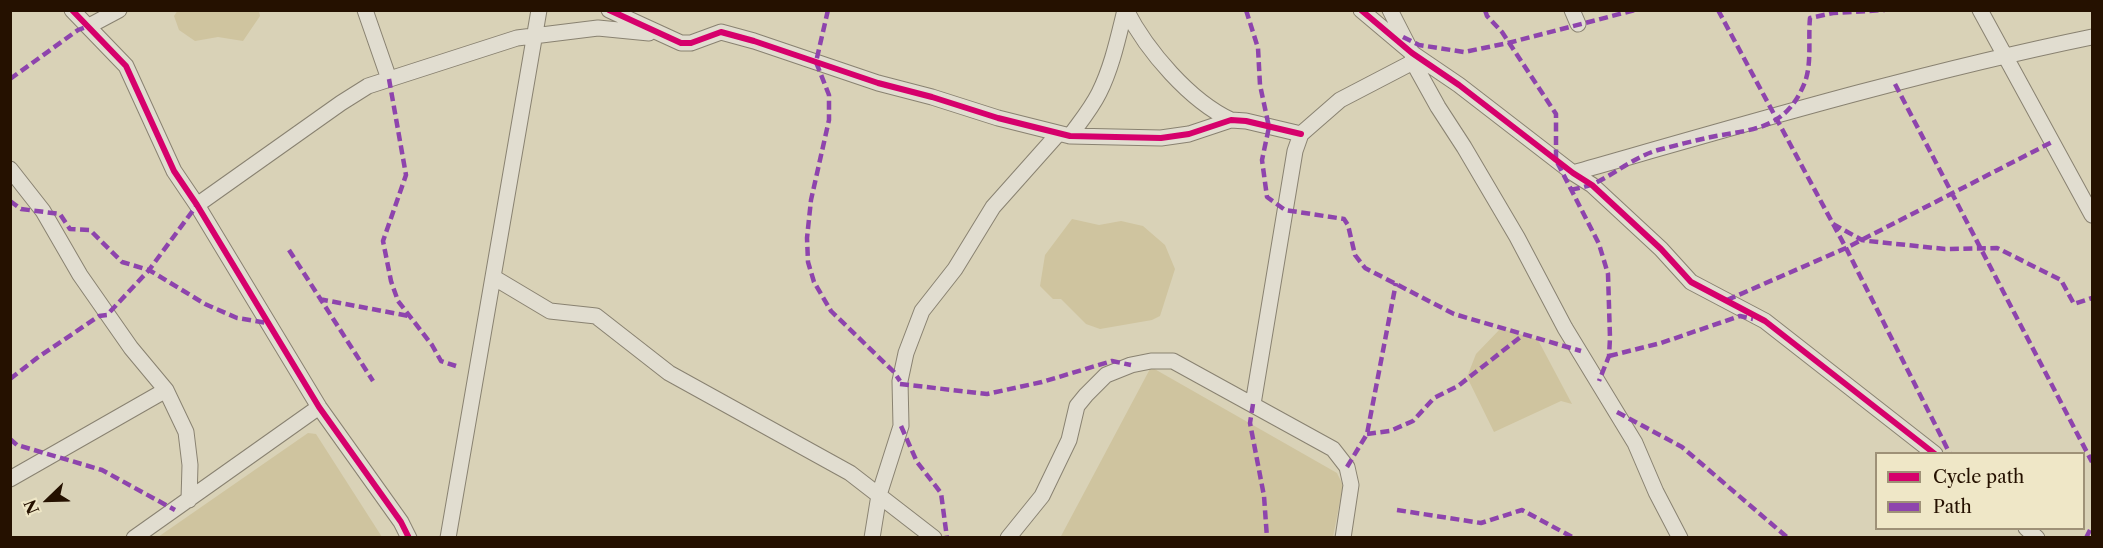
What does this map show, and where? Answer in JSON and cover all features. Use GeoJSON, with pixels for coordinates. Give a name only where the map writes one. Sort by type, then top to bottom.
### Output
{"type":"FeatureCollection","features":[{"type":"Feature","properties":{"kind":"street"},"geometry":{"type":"LineString","coordinates":[[72,10],[126,66],[174,171],[319,407],[401,522],[409,537]]}},
{"type":"Feature","properties":{"kind":"street"},"geometry":{"type":"LineString","coordinates":[[89,26],[119,10]]}},
{"type":"Feature","properties":{"kind":"street"},"geometry":{"type":"LineString","coordinates":[[365,10],[389,80]]}},
{"type":"Feature","properties":{"kind":"street"},"geometry":{"type":"LineString","coordinates":[[448,537],[539,10]]}},
{"type":"Feature","properties":{"kind":"street"},"geometry":{"type":"LineString","coordinates":[[609,10],[681,43],[691,43],[721,32],[878,83],[1064,135],[1161,138],[1189,135],[1231,120],[1246,121],[1301,134]]}},
{"type":"Feature","properties":{"kind":"street"},"geometry":{"type":"LineString","coordinates":[[1126,10],[1146,45],[1165,67],[1203,104],[1231,120]]}},
{"type":"Feature","properties":{"kind":"street"},"geometry":{"type":"LineString","coordinates":[[872,537],[879,495],[901,426],[900,381],[906,352],[922,311],[955,269],[993,207],[1088,113],[1109,69],[1126,10]]}},
{"type":"Feature","properties":{"kind":"street"},"geometry":{"type":"LineString","coordinates":[[1361,10],[1413,57],[1459,85],[1600,193],[1661,249],[1691,282],[1766,321],[1934,452]]}},
{"type":"Feature","properties":{"kind":"street"},"geometry":{"type":"LineString","coordinates":[[1390,10],[1438,107],[1517,237],[1565,328],[1635,443],[1656,492],[1680,537]]}},
{"type":"Feature","properties":{"kind":"street"},"geometry":{"type":"LineString","coordinates":[[1980,10],[2092,215]]}},
{"type":"Feature","properties":{"kind":"street"},"geometry":{"type":"LineString","coordinates":[[197,206],[368,86],[517,38],[598,28],[660,34]]}},
{"type":"Feature","properties":{"kind":"street"},"geometry":{"type":"LineString","coordinates":[[1573,173],[1773,116],[2004,55],[2092,37]]}},
{"type":"Feature","properties":{"kind":"street"},"geometry":{"type":"LineString","coordinates":[[1253,404],[1293,160],[1301,134],[1340,100],[1413,57]]}},
{"type":"Feature","properties":{"kind":"street"},"geometry":{"type":"LineString","coordinates":[[10,169],[43,211],[80,275],[125,340],[166,390],[186,432],[190,465],[189,500]]}},
{"type":"Feature","properties":{"kind":"street"},"geometry":{"type":"LineString","coordinates":[[493,277],[550,311],[596,316],[669,373],[850,472],[934,537]]}},
{"type":"Feature","properties":{"kind":"street"},"geometry":{"type":"LineString","coordinates":[[1008,537],[1042,496],[1069,440],[1077,406],[1106,375],[1131,365],[1151,361],[1173,361],[1333,449],[1347,467],[1351,485],[1343,537]]}},
{"type":"Feature","properties":{"kind":"street"},"geometry":{"type":"LineString","coordinates":[[10,479],[166,390]]}},
{"type":"Feature","properties":{"kind":"street"},"geometry":{"type":"LineString","coordinates":[[134,537],[319,407]]}},
{"type":"Feature","properties":{"kind":"shaded area"},"geometry":{"type":"Polygon","coordinates":[[[178,10],[259,11],[260,16],[243,41],[218,37],[195,41],[179,30],[174,16],[178,10]]]}},
{"type":"Feature","properties":{"kind":"shaded area"},"geometry":{"type":"Polygon","coordinates":[[[1072,219],[1099,225],[1121,221],[1143,226],[1165,245],[1175,269],[1160,316],[1152,320],[1100,329],[1086,324],[1061,299],[1053,299],[1040,286],[1045,255],[1072,219]]]}},
{"type":"Feature","properties":{"kind":"shaded area"},"geometry":{"type":"Polygon","coordinates":[[[1501,328],[1538,340],[1572,404],[1561,401],[1494,432],[1467,377],[1476,354],[1501,328]]]}},
{"type":"Feature","properties":{"kind":"shaded area"},"geometry":{"type":"Polygon","coordinates":[[[1151,367],[1337,473],[1343,485],[1333,537],[1060,538],[1151,367]]]}},
{"type":"Feature","properties":{"kind":"shaded area"},"geometry":{"type":"Polygon","coordinates":[[[308,433],[316,434],[382,537],[158,537],[308,433]]]}},
{"type":"Feature","properties":{"kind":"marked path"},"geometry":{"type":"LineString","coordinates":[[828,10],[816,62],[829,95],[829,120],[811,200],[807,238],[808,262],[814,282],[831,311],[894,372],[900,381]]}},
{"type":"Feature","properties":{"kind":"marked path"},"geometry":{"type":"LineString","coordinates":[[1246,10],[1258,48],[1260,85],[1269,127],[1262,160],[1267,197],[1285,210],[1344,219],[1348,225],[1355,255],[1365,268],[1454,314],[1581,351]]}},
{"type":"Feature","properties":{"kind":"marked path"},"geometry":{"type":"LineString","coordinates":[[1485,10],[1556,114],[1556,160],[1599,244],[1608,274],[1610,338],[1609,356],[1599,381]]}},
{"type":"Feature","properties":{"kind":"marked path"},"geometry":{"type":"LineString","coordinates":[[1403,37],[1419,45],[1464,52],[1635,10]]}},
{"type":"Feature","properties":{"kind":"marked path"},"geometry":{"type":"LineString","coordinates":[[1718,10],[1846,248],[1949,452]]}},
{"type":"Feature","properties":{"kind":"marked path"},"geometry":{"type":"LineString","coordinates":[[1571,190],[1593,184],[1658,150],[1758,128],[1770,123],[1789,108],[1798,97],[1805,82],[1809,58],[1810,18],[1833,13],[1885,10]]}},
{"type":"Feature","properties":{"kind":"marked path"},"geometry":{"type":"LineString","coordinates":[[10,79],[78,30],[89,26]]}},
{"type":"Feature","properties":{"kind":"marked path"},"geometry":{"type":"LineString","coordinates":[[389,79],[406,175],[383,241],[391,281],[398,301],[432,345],[441,361],[456,366]]}},
{"type":"Feature","properties":{"kind":"marked path"},"geometry":{"type":"LineString","coordinates":[[1895,84],[2092,462]]}},
{"type":"Feature","properties":{"kind":"marked path"},"geometry":{"type":"LineString","coordinates":[[1727,300],[1846,248],[2052,142]]}},
{"type":"Feature","properties":{"kind":"marked path"},"geometry":{"type":"LineString","coordinates":[[10,201],[21,209],[60,214],[70,229],[90,230],[122,262],[149,270],[205,304],[237,318],[268,323]]}},
{"type":"Feature","properties":{"kind":"marked path"},"geometry":{"type":"LineString","coordinates":[[10,379],[99,316],[107,315],[149,270],[197,205]]}},
{"type":"Feature","properties":{"kind":"marked path"},"geometry":{"type":"LineString","coordinates":[[1833,224],[1868,241],[1945,249],[1997,248],[2061,280],[2074,304],[2092,298]]}},
{"type":"Feature","properties":{"kind":"marked path"},"geometry":{"type":"LineString","coordinates":[[289,250],[373,381]]}},
{"type":"Feature","properties":{"kind":"marked path"},"geometry":{"type":"LineString","coordinates":[[1347,467],[1367,434],[1396,283]]}},
{"type":"Feature","properties":{"kind":"marked path"},"geometry":{"type":"LineString","coordinates":[[319,299],[409,316]]}},
{"type":"Feature","properties":{"kind":"marked path"},"geometry":{"type":"LineString","coordinates":[[1609,356],[1661,343],[1740,316],[1753,319]]}},
{"type":"Feature","properties":{"kind":"marked path"},"geometry":{"type":"LineString","coordinates":[[1367,434],[1390,431],[1413,421],[1434,398],[1458,386],[1523,335]]}},
{"type":"Feature","properties":{"kind":"marked path"},"geometry":{"type":"LineString","coordinates":[[900,384],[987,394],[1042,382],[1112,361],[1131,365]]}},
{"type":"Feature","properties":{"kind":"marked path"},"geometry":{"type":"LineString","coordinates":[[1253,404],[1250,423],[1264,496],[1267,538]]}},
{"type":"Feature","properties":{"kind":"marked path"},"geometry":{"type":"LineString","coordinates":[[1617,412],[1682,447],[1788,538]]}},
{"type":"Feature","properties":{"kind":"marked path"},"geometry":{"type":"LineString","coordinates":[[901,426],[917,462],[941,493],[947,538]]}},
{"type":"Feature","properties":{"kind":"marked path"},"geometry":{"type":"LineString","coordinates":[[10,439],[17,445],[102,470],[175,510]]}},
{"type":"Feature","properties":{"kind":"marked path"},"geometry":{"type":"LineString","coordinates":[[1397,510],[1481,523],[1522,510],[1574,538]]}},
{"type":"Feature","properties":{"kind":"marked path"},"geometry":{"type":"LineString","coordinates":[[2086,538],[2092,526]]}},
{"type":"Feature","properties":{"kind":"cycle path"},"geometry":{"type":"LineString","coordinates":[[72,10],[126,66],[174,171],[319,407],[401,522],[409,538]]}},
{"type":"Feature","properties":{"kind":"cycle path"},"geometry":{"type":"LineString","coordinates":[[609,10],[681,43],[691,43],[721,32],[878,83],[998,118],[1070,136],[1161,138],[1189,134],[1231,120],[1246,121],[1301,134]]}},
{"type":"Feature","properties":{"kind":"cycle path"},"geometry":{"type":"LineString","coordinates":[[1361,10],[1412,53],[1459,85],[1573,173],[1592,185],[1661,249],[1691,282],[1765,321],[1932,452]]}}]}
